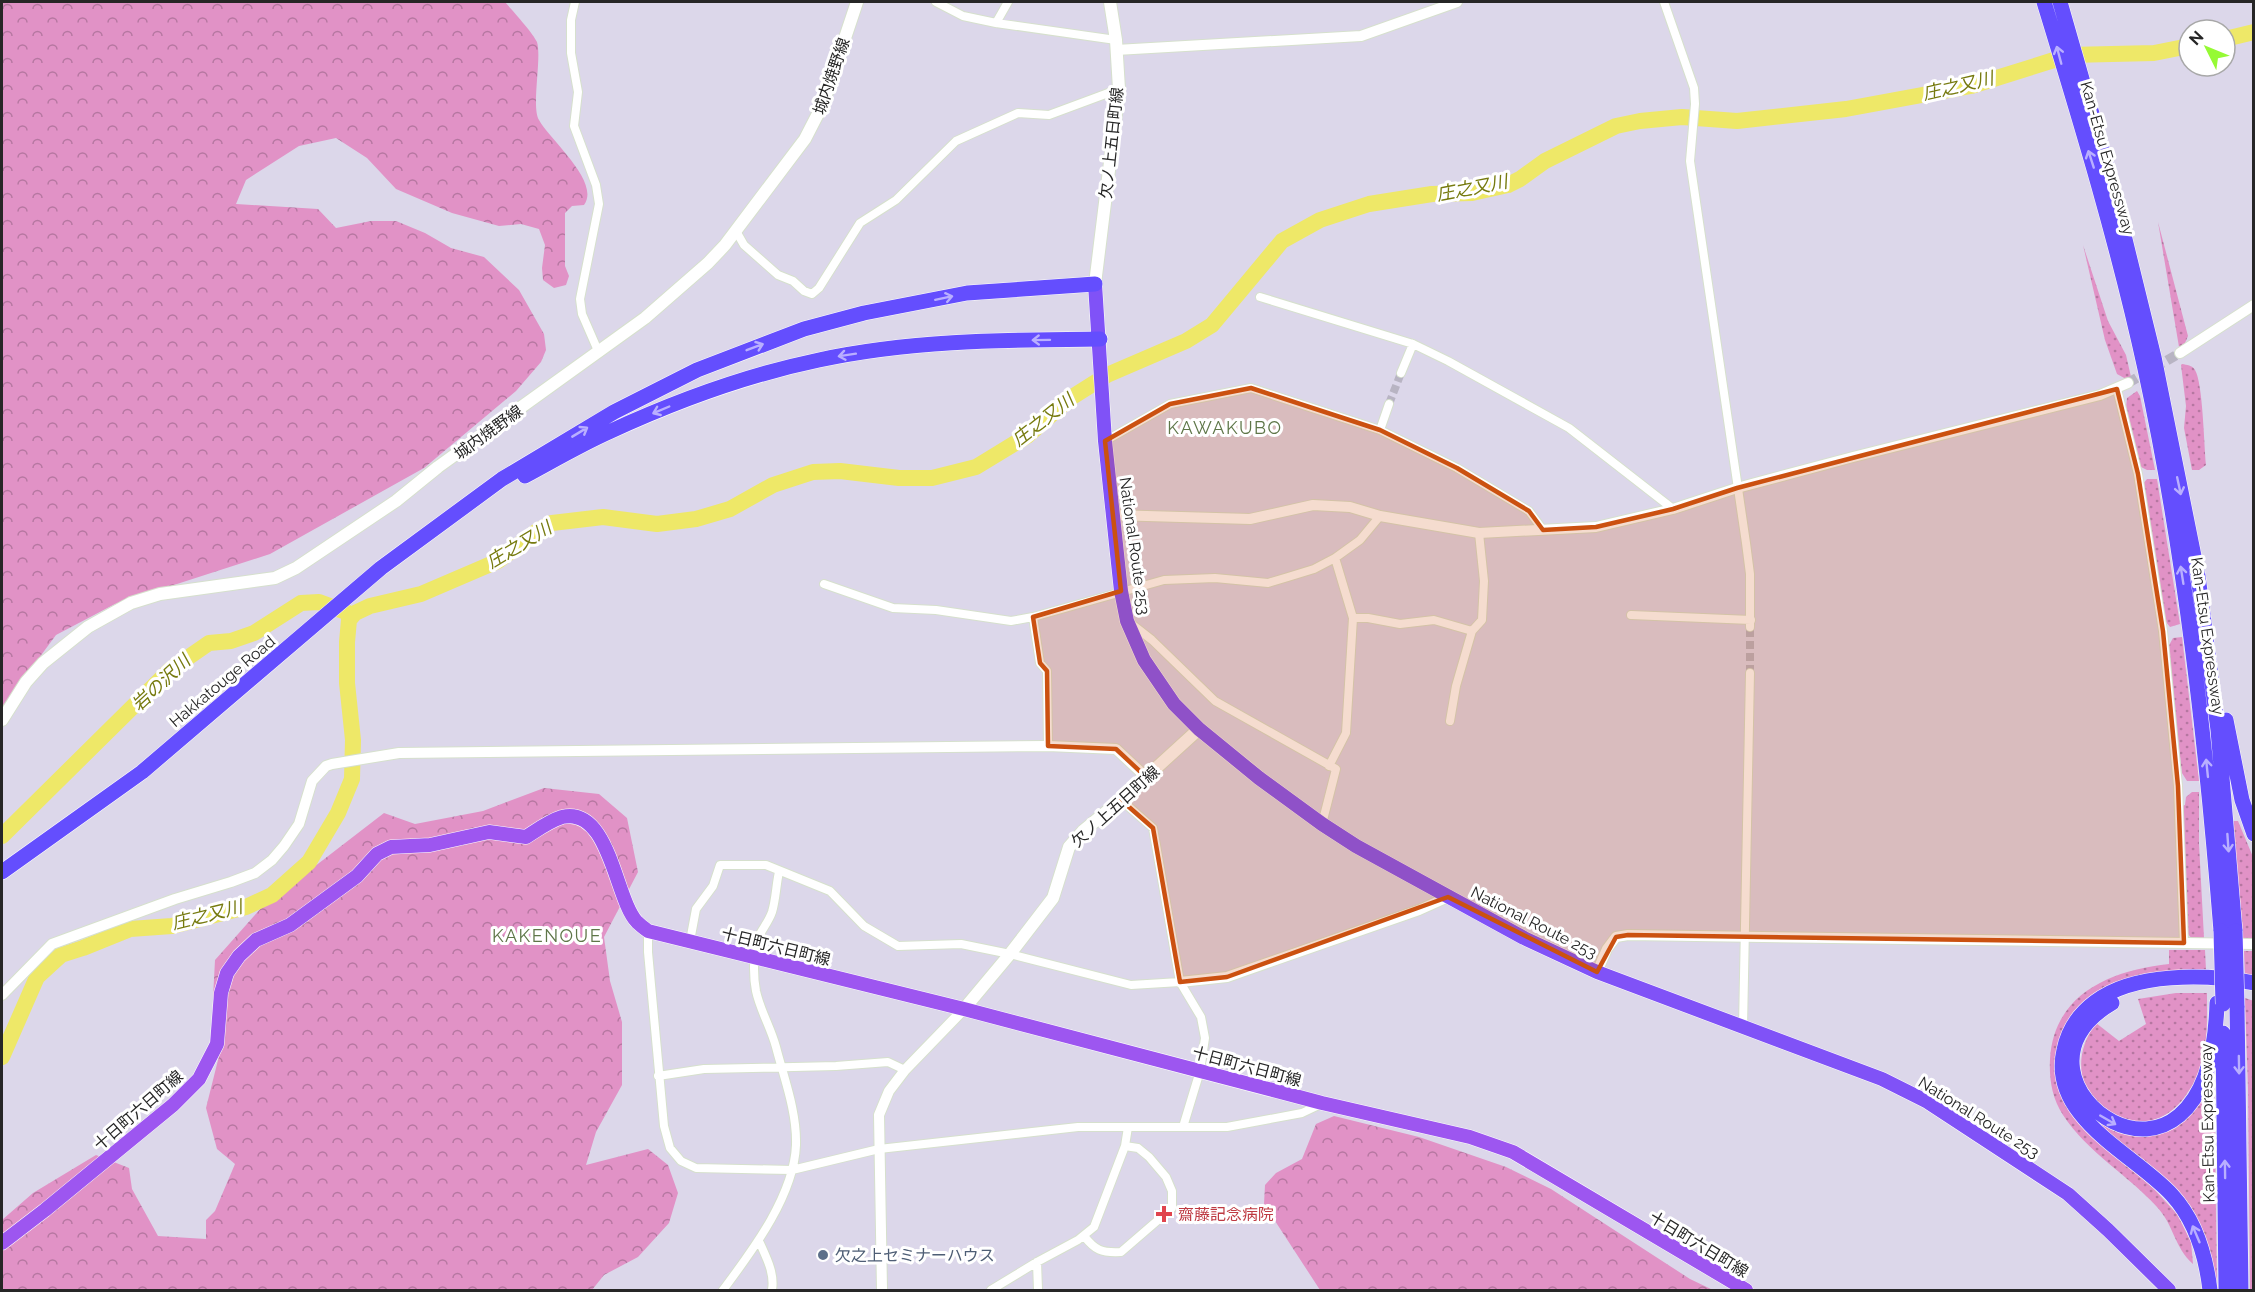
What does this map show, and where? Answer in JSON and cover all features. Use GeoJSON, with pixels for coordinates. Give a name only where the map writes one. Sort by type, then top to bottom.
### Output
{"type":"FeatureCollection","features":[{"type":"Feature","properties":{"kind":"highway","name":"Kan-Etsu Expressway"},"geometry":{"type":"LineString","coordinates":[[2044,2],[2059,24]]}},
{"type":"Feature","properties":{"kind":"highway","name":"Kan-Etsu Expressway"},"geometry":{"type":"LineString","coordinates":[[2060,2],[2059,24],[2145,370],[2182,576],[2204,732],[2224,931]]}},
{"type":"Feature","properties":{"kind":"highway","name":"Kan-Etsu Expressway"},"geometry":{"type":"LineString","coordinates":[[2075,83],[2107,166],[2154,357],[2198,576],[2218,730],[2226,1004],[2241,1290]]}},
{"type":"Feature","properties":{"kind":"highway"},"geometry":{"type":"LineString","coordinates":[[1095,284],[1100,339],[929,344],[819,360],[774,371],[715,388],[608,432],[461,510],[502,479],[614,412],[697,370],[804,329],[967,293],[1095,284]]}},
{"type":"Feature","properties":{"kind":"highway","name":"National Route 253"},"geometry":{"type":"LineString","coordinates":[[1100,339],[1105,441],[1112,515],[1127,621],[1148,667],[1174,704],[1200,729],[1259,778],[1356,846],[1551,952],[1598,972],[1882,1079],[1926,1101],[2068,1194],[2169,1290]]}},
{"type":"Feature","properties":{"kind":"highway","name":"Hakkatouge Road"},"geometry":{"type":"LineString","coordinates":[[2,872],[142,772],[353,592],[413,544],[461,510]]}},
{"type":"Feature","properties":{"kind":"highway"},"geometry":{"type":"LineString","coordinates":[[2198,576],[2233,758],[2242,800],[2253,834]]}},
{"type":"Feature","properties":{"kind":"highway"},"geometry":{"type":"LineString","coordinates":[[2210,1290],[2206,1263],[2188,1217],[2163,1186],[2096,1132],[2080,1114],[2064,1081],[2062,1055],[2070,1029],[2082,1013],[2097,1000],[2123,987],[2146,981],[2187,978],[2226,979],[2253,983]]}},
{"type":"Feature","properties":{"kind":"highway"},"geometry":{"type":"LineString","coordinates":[[2226,1004],[2207,1073],[2193,1101],[2174,1119],[2148,1129],[2124,1128],[2102,1117],[2085,1100],[2079,1090],[2073,1064],[2077,1040],[2090,1020],[2110,1004],[2133,994],[2150,990],[2187,987],[2229,988],[2253,993]]}},
{"type":"Feature","properties":{"kind":"highway","name":"Kan-Etsu Expressway"},"geometry":{"type":"LineString","coordinates":[[2226,1004],[2226,1290]]}},
{"type":"Feature","properties":{"kind":"main road","name":"城内焼野線"},"geometry":{"type":"LineString","coordinates":[[2,720],[26,682],[43,663],[88,627],[131,603],[160,594],[275,578],[296,568],[396,501],[438,467],[645,318],[708,263],[736,231],[805,140],[818,118],[857,2]]}},
{"type":"Feature","properties":{"kind":"main road","name":"欠ノ上五日町線"},"geometry":{"type":"LineString","coordinates":[[1095,284],[1119,89],[1110,2]]}},
{"type":"Feature","properties":{"kind":"main road","name":"欠ノ上五日町線"},"geometry":{"type":"LineString","coordinates":[[964,1009],[1053,898],[1068,847],[1083,831],[1200,729]]}},
{"type":"Feature","properties":{"kind":"main road","name":"十日町六日町線"},"geometry":{"type":"LineString","coordinates":[[2,1243],[157,1119],[199,1079],[217,1044],[221,993],[227,973],[256,940],[290,925],[357,876],[377,854],[391,847],[430,845],[489,832],[526,837],[549,822],[564,817],[579,818],[592,828],[605,845],[627,906],[636,922],[648,931],[964,1009],[1322,1103],[1470,1137],[1513,1152],[1746,1290]]}},
{"type":"Feature","properties":{"kind":"street"},"geometry":{"type":"LineString","coordinates":[[575,2],[571,20],[571,54],[578,92],[574,126],[596,185],[599,204],[580,299],[582,314],[599,352]]}},
{"type":"Feature","properties":{"kind":"street"},"geometry":{"type":"LineString","coordinates":[[936,2],[963,16],[1116,45],[1361,36],[1457,2]]}},
{"type":"Feature","properties":{"kind":"street"},"geometry":{"type":"LineString","coordinates":[[996,23],[1008,2]]}},
{"type":"Feature","properties":{"kind":"street"},"geometry":{"type":"LineString","coordinates":[[1631,615],[1750,624],[1750,574],[1690,161],[1695,104],[1694,88],[1664,2]]}},
{"type":"Feature","properties":{"kind":"street"},"geometry":{"type":"LineString","coordinates":[[736,231],[744,245],[778,274],[812,294],[819,288],[860,223],[896,200],[956,141],[1018,113],[1049,115],[1119,89]]}},
{"type":"Feature","properties":{"kind":"street"},"geometry":{"type":"LineString","coordinates":[[1260,297],[1413,344],[1448,361],[1569,428],[1673,509]]}},
{"type":"Feature","properties":{"kind":"street"},"geometry":{"type":"LineString","coordinates":[[2180,352],[2253,305]]}},
{"type":"Feature","properties":{"kind":"street"},"geometry":{"type":"LineString","coordinates":[[1401,373],[1413,344]]}},
{"type":"Feature","properties":{"kind":"street"},"geometry":{"type":"LineString","coordinates":[[1112,515],[1250,519],[1313,505],[1350,507],[1380,516],[1479,532],[1596,527],[1673,509],[1737,488],[2116,389],[2128,383]]}},
{"type":"Feature","properties":{"kind":"street"},"geometry":{"type":"LineString","coordinates":[[1105,441],[1170,404],[1251,388],[1380,430],[1457,468],[1529,511],[1543,530]]}},
{"type":"Feature","properties":{"kind":"street"},"geometry":{"type":"LineString","coordinates":[[2116,389],[2138,474],[2163,631],[2178,786],[2184,943]]}},
{"type":"Feature","properties":{"kind":"street"},"geometry":{"type":"LineString","coordinates":[[1380,430],[1389,404]]}},
{"type":"Feature","properties":{"kind":"street"},"geometry":{"type":"LineString","coordinates":[[824,584],[893,608],[936,610],[1011,621],[1033,617],[1164,580],[1215,578],[1268,583],[1314,569],[1335,558],[1360,540],[1380,516]]}},
{"type":"Feature","properties":{"kind":"street"},"geometry":{"type":"LineString","coordinates":[[1450,721],[1456,686],[1472,631],[1482,620],[1484,581],[1479,532]]}},
{"type":"Feature","properties":{"kind":"street"},"geometry":{"type":"LineString","coordinates":[[1329,766],[1346,733],[1353,618],[1335,558]]}},
{"type":"Feature","properties":{"kind":"street"},"geometry":{"type":"LineString","coordinates":[[1033,617],[1040,663],[1047,671],[1048,746]]}},
{"type":"Feature","properties":{"kind":"street"},"geometry":{"type":"LineString","coordinates":[[1353,618],[1368,618],[1400,624],[1434,620],[1472,631]]}},
{"type":"Feature","properties":{"kind":"street"},"geometry":{"type":"LineString","coordinates":[[1127,621],[1152,640],[1215,701],[1336,769],[1322,824]]}},
{"type":"Feature","properties":{"kind":"street"},"geometry":{"type":"LineString","coordinates":[[1743,1027],[1750,673]]}},
{"type":"Feature","properties":{"kind":"street"},"geometry":{"type":"LineString","coordinates":[[2,995],[52,944],[193,892],[255,873],[272,860],[284,846],[299,824],[312,781],[326,766],[332,764],[399,753],[1048,746],[1116,749],[1146,777]]}},
{"type":"Feature","properties":{"kind":"street"},"geometry":{"type":"LineString","coordinates":[[1121,800],[1153,828],[1180,982],[1201,1017],[1205,1038],[1200,1071],[1183,1127]]}},
{"type":"Feature","properties":{"kind":"street"},"geometry":{"type":"LineString","coordinates":[[690,941],[696,909],[713,886],[720,865],[766,865],[830,891],[864,926],[898,946],[961,944],[1131,985],[1227,976],[1419,910],[1448,897]]}},
{"type":"Feature","properties":{"kind":"street"},"geometry":{"type":"LineString","coordinates":[[723,1290],[759,1241],[778,1206],[792,1170],[796,1145],[793,1113],[781,1065],[772,1032],[756,991],[755,958],[758,939],[772,913],[779,872]]}},
{"type":"Feature","properties":{"kind":"street"},"geometry":{"type":"LineString","coordinates":[[648,931],[658,1076],[664,1126],[670,1148],[681,1161],[696,1168],[792,1170],[879,1149],[1078,1127],[1227,1127],[1302,1113],[1322,1103]]}},
{"type":"Feature","properties":{"kind":"street"},"geometry":{"type":"LineString","coordinates":[[1598,972],[1607,949],[1616,937],[1629,935],[2253,944]]}},
{"type":"Feature","properties":{"kind":"street"},"geometry":{"type":"LineString","coordinates":[[882,1290],[879,1115],[889,1091],[904,1070],[964,1009]]}},
{"type":"Feature","properties":{"kind":"street"},"geometry":{"type":"LineString","coordinates":[[658,1076],[704,1069],[781,1065],[836,1066],[888,1062],[904,1070]]}},
{"type":"Feature","properties":{"kind":"street"},"geometry":{"type":"LineString","coordinates":[[991,1290],[1084,1236],[1094,1227],[1125,1146],[1128,1127]]}},
{"type":"Feature","properties":{"kind":"street"},"geometry":{"type":"LineString","coordinates":[[1084,1236],[1094,1249],[1110,1253],[1121,1252],[1172,1208],[1172,1191],[1166,1177],[1138,1148],[1125,1146]]}},
{"type":"Feature","properties":{"kind":"street"},"geometry":{"type":"LineString","coordinates":[[759,1241],[771,1268],[772,1290]]}},
{"type":"Feature","properties":{"kind":"street"},"geometry":{"type":"LineString","coordinates":[[1037,1262],[1038,1290]]}},
{"type":"Feature","properties":{"kind":"highlighted area"},"geometry":{"type":"Polygon","coordinates":[[[1251,388],[1380,430],[1457,468],[1529,511],[1543,530],[1596,527],[1673,509],[1737,488],[2117,389],[2138,474],[2163,631],[2178,786],[2184,943],[1628,935],[1616,937],[1597,972],[1448,897],[1227,977],[1180,982],[1153,828],[1121,800],[1146,777],[1116,749],[1048,746],[1047,671],[1040,663],[1033,617],[1121,591],[1105,441],[1170,404],[1251,388]]]}},
{"type":"Feature","properties":{"kind":"green space"},"geometry":{"type":"Polygon","coordinates":[[[2,2],[505,2],[537,42],[536,105],[539,120],[580,173],[586,185],[587,196],[584,205],[572,206],[565,213],[565,266],[569,276],[566,285],[554,288],[543,280],[545,245],[539,229],[521,224],[499,226],[452,213],[396,189],[367,158],[336,138],[299,146],[246,180],[236,204],[318,209],[336,228],[371,221],[396,221],[425,233],[451,248],[484,257],[519,290],[544,334],[546,350],[541,362],[516,391],[424,468],[270,554],[115,604],[56,635],[2,708],[2,2]]]}},
{"type":"Feature","properties":{"kind":"green space"},"geometry":{"type":"Polygon","coordinates":[[[2158,222],[2188,336],[2185,343],[2179,347],[2158,222]]]}},
{"type":"Feature","properties":{"kind":"green space"},"geometry":{"type":"Polygon","coordinates":[[[2083,245],[2108,321],[2126,355],[2131,377],[2126,379],[2117,374],[2105,340],[2083,245]]]}},
{"type":"Feature","properties":{"kind":"green space"},"geometry":{"type":"Polygon","coordinates":[[[2182,364],[2194,368],[2200,388],[2206,465],[2199,470],[2192,470],[2184,428],[2186,406],[2182,364]]]}},
{"type":"Feature","properties":{"kind":"green space"},"geometry":{"type":"Polygon","coordinates":[[[2137,391],[2140,396],[2155,470],[2147,470],[2139,466],[2126,408],[2127,398],[2137,391]]]}},
{"type":"Feature","properties":{"kind":"green space"},"geometry":{"type":"Polygon","coordinates":[[[2147,479],[2157,479],[2180,624],[2170,627],[2166,622],[2142,485],[2147,479]]]}},
{"type":"Feature","properties":{"kind":"green space"},"geometry":{"type":"Polygon","coordinates":[[[2182,637],[2199,781],[2187,781],[2182,773],[2167,649],[2173,638],[2182,637]]]}},
{"type":"Feature","properties":{"kind":"green space"},"geometry":{"type":"Polygon","coordinates":[[[544,788],[599,794],[627,818],[638,872],[604,937],[610,981],[622,1022],[622,1085],[596,1132],[586,1165],[648,1149],[668,1165],[678,1193],[669,1223],[638,1257],[604,1275],[592,1290],[2,1290],[2,1220],[33,1193],[96,1155],[129,1168],[132,1189],[158,1236],[206,1239],[206,1220],[215,1211],[235,1164],[217,1149],[206,1108],[225,1032],[213,998],[215,960],[262,907],[384,813],[415,824],[483,811],[544,788]]]}},
{"type":"Feature","properties":{"kind":"green space"},"geometry":{"type":"Polygon","coordinates":[[[2192,792],[2199,792],[2204,938],[2192,939],[2188,934],[2182,806],[2185,805],[2186,797],[2192,792]]]}},
{"type":"Feature","properties":{"kind":"green space"},"geometry":{"type":"Polygon","coordinates":[[[2233,821],[2238,821],[2253,857],[2253,939],[2243,939],[2233,821]]]}},
{"type":"Feature","properties":{"kind":"green space"},"geometry":{"type":"Polygon","coordinates":[[[2169,950],[2205,950],[2206,970],[2138,976],[2057,1056],[2104,1146],[2153,1188],[2177,1214],[2191,1242],[2193,1264],[2182,1250],[2157,1207],[2096,1152],[2063,1115],[2056,1102],[2050,1074],[2054,1036],[2062,1017],[2074,1002],[2107,979],[2127,972],[2169,964],[2169,950]]]}},
{"type":"Feature","properties":{"kind":"green space"},"geometry":{"type":"Polygon","coordinates":[[[2244,951],[2253,951],[2253,977],[2245,975],[2244,951]]]}},
{"type":"Feature","properties":{"kind":"green space"},"geometry":{"type":"Polygon","coordinates":[[[2176,993],[2207,993],[2205,1045],[2199,1075],[2186,1095],[2167,1114],[2146,1121],[2124,1120],[2105,1110],[2090,1095],[2082,1074],[2083,1049],[2096,1023],[2119,1041],[2146,1024],[2138,999],[2176,993]]]}},
{"type":"Feature","properties":{"kind":"green space"},"geometry":{"type":"Polygon","coordinates":[[[2245,998],[2254,1001],[2253,1290],[2250,1290],[2245,998]]]}},
{"type":"Feature","properties":{"kind":"green space"},"geometry":{"type":"Polygon","coordinates":[[[2214,1070],[2217,1288],[2200,1228],[2097,1126],[2100,1123],[2125,1134],[2139,1135],[2166,1129],[2190,1114],[2199,1104],[2214,1070]]]}},
{"type":"Feature","properties":{"kind":"green space"},"geometry":{"type":"Polygon","coordinates":[[[1334,1116],[1419,1137],[1506,1167],[1551,1189],[1690,1279],[1713,1290],[1320,1290],[1264,1204],[1265,1185],[1276,1173],[1302,1159],[1316,1124],[1334,1116]]]}},
{"type":"Feature","properties":{"kind":"waterway","name":"庄之又川"},"geometry":{"type":"LineString","coordinates":[[2237,36],[2254,32]]}},
{"type":"Feature","properties":{"kind":"waterway","name":"庄之又川"},"geometry":{"type":"LineString","coordinates":[[2,1057],[37,977],[61,955],[130,929],[172,926],[246,907],[272,895],[309,862],[338,813],[352,779],[353,740],[347,683],[349,620],[355,613],[370,606],[421,594],[498,561],[536,532],[552,523],[603,517],[657,524],[696,519],[730,509],[773,485],[813,472],[840,471],[899,478],[932,478],[976,467],[1027,436],[1069,399],[1107,375],[1186,341],[1212,325],[1282,241],[1320,220],[1369,204],[1432,194],[1472,193],[1508,185],[1545,161],[1616,126],[1682,117],[1737,121],[1846,109],[1971,86],[2070,55],[2154,53],[2177,48]]}},
{"type":"Feature","properties":{"kind":"waterway","name":"岩の沢川"},"geometry":{"type":"LineString","coordinates":[[2,836],[170,670],[209,643],[231,641],[254,633],[301,603],[319,602],[346,612]]}},
{"type":"Feature","properties":{"kind":"tunnel"},"geometry":{"type":"LineString","coordinates":[[2128,383],[2180,353]]}},
{"type":"Feature","properties":{"kind":"tunnel"},"geometry":{"type":"LineString","coordinates":[[1389,404],[1401,373]]}},
{"type":"Feature","properties":{"kind":"tunnel"},"geometry":{"type":"LineString","coordinates":[[1750,627],[1750,673]]}},
{"type":"Feature","properties":{"kind":"place","name":"齋藤記念病院"},"geometry":{"type":"Point","coordinates":[1164,1214]}},
{"type":"Feature","properties":{"kind":"place","name":"欠之上セミナーハウス"},"geometry":{"type":"Point","coordinates":[823,1255]}},
{"type":"Feature","properties":{"kind":"district","name":"KAWAKUBO"},"geometry":{"type":"Point","coordinates":[1225,428]}},
{"type":"Feature","properties":{"kind":"district","name":"KAKENOUE"},"geometry":{"type":"Point","coordinates":[547,936]}}]}
